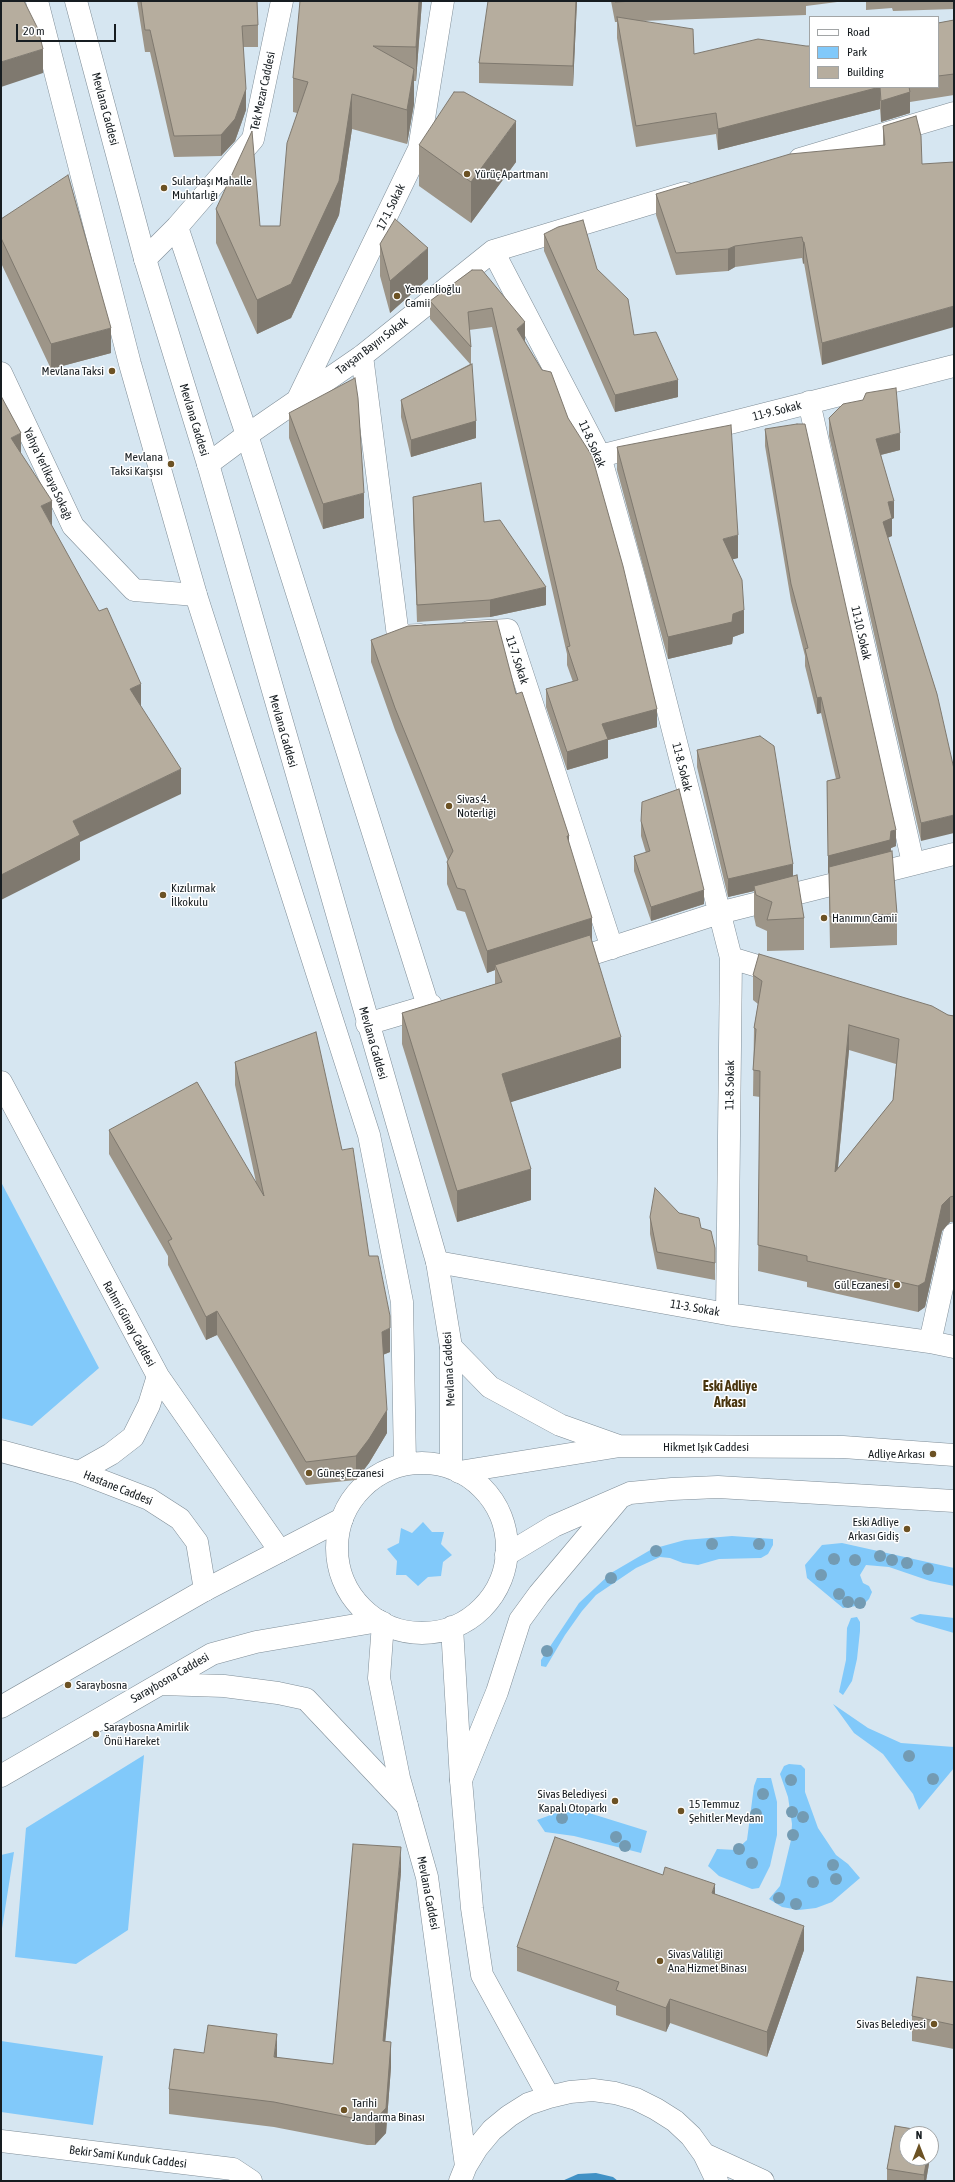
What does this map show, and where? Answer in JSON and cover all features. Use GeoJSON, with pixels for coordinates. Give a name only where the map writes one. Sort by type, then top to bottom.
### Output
{"type":"FeatureCollection","features":[{"type":"Feature","properties":{"kind":"street"},"geometry":{"type":"LineString","coordinates":[[37,1],[130,364],[196,595],[369,1135],[402,1302],[405,1464]]}},
{"type":"Feature","properties":{"kind":"street","name":"Mevlana Caddesi"},"geometry":{"type":"LineString","coordinates":[[76,1],[144,260],[208,464],[367,1024],[437,1262],[451,1347],[455,1470]]}},
{"type":"Feature","properties":{"kind":"street","name":"Tek Mezar Caddesi"},"geometry":{"type":"LineString","coordinates":[[144,260],[177,227],[253,139],[282,1]]}},
{"type":"Feature","properties":{"kind":"street","name":"17-1. Sokak"},"geometry":{"type":"LineString","coordinates":[[298,400],[419,149],[443,1]]}},
{"type":"Feature","properties":{"kind":"street"},"geometry":{"type":"LineString","coordinates":[[780,165],[954,112]]}},
{"type":"Feature","properties":{"kind":"street","name":"Tavşan Bayırı Sokak"},"geometry":{"type":"LineString","coordinates":[[208,464],[247,434],[362,356],[493,251],[705,188]]}},
{"type":"Feature","properties":{"kind":"street"},"geometry":{"type":"LineString","coordinates":[[177,227],[247,434],[428,1006]]}},
{"type":"Feature","properties":{"kind":"street","name":"11-8. Sokak"},"geometry":{"type":"LineString","coordinates":[[493,251],[600,456],[635,581],[731,958],[729,1226],[726,1314]]}},
{"type":"Feature","properties":{"kind":"street","name":"11-7. Sokak"},"geometry":{"type":"LineString","coordinates":[[362,356],[398,636],[508,630],[612,948]]}},
{"type":"Feature","properties":{"kind":"street","name":"11-9. Sokak"},"geometry":{"type":"LineString","coordinates":[[600,456],[954,366]]}},
{"type":"Feature","properties":{"kind":"street","name":"Yahya Yerlikaya Sokağı"},"geometry":{"type":"LineString","coordinates":[[1,373],[73,526],[134,590],[196,595]]}},
{"type":"Feature","properties":{"kind":"street","name":"11-10. Sokak"},"geometry":{"type":"LineString","coordinates":[[809,402],[913,863]]}},
{"type":"Feature","properties":{"kind":"street"},"geometry":{"type":"LineString","coordinates":[[550,967],[719,913],[913,863],[954,854]]}},
{"type":"Feature","properties":{"kind":"street"},"geometry":{"type":"LineString","coordinates":[[731,958],[800,979]]}},
{"type":"Feature","properties":{"kind":"street"},"geometry":{"type":"LineString","coordinates":[[367,1024],[451,998]]}},
{"type":"Feature","properties":{"kind":"street","name":"Rahmi Günay Caddesi"},"geometry":{"type":"LineString","coordinates":[[1,1082],[112,1294],[158,1376],[280,1551]]}},
{"type":"Feature","properties":{"kind":"street"},"geometry":{"type":"LineString","coordinates":[[930,1342],[954,1234]]}},
{"type":"Feature","properties":{"kind":"street","name":"11-3. Sokak"},"geometry":{"type":"LineString","coordinates":[[437,1262],[726,1314],[930,1342],[954,1347]]}},
{"type":"Feature","properties":{"kind":"street"},"geometry":{"type":"LineString","coordinates":[[451,1347],[490,1387],[560,1424],[620,1446]]}},
{"type":"Feature","properties":{"kind":"street"},"geometry":{"type":"LineString","coordinates":[[79,1472],[111,1454],[133,1437],[149,1405],[158,1376]]}},
{"type":"Feature","properties":{"kind":"street","name":"Hikmet Işık Caddesi"},"geometry":{"type":"LineString","coordinates":[[455,1470],[620,1446],[843,1447],[954,1456]]}},
{"type":"Feature","properties":{"kind":"street","name":"Hastane Caddesi"},"geometry":{"type":"LineString","coordinates":[[1,1451],[79,1472],[149,1499],[180,1519],[197,1542],[205,1590]]}},
{"type":"Feature","properties":{"kind":"street"},"geometry":{"type":"LineString","coordinates":[[428,1463],[455,1470],[478,1484],[494,1503],[504,1527],[506,1555],[500,1582],[490,1598],[472,1616],[452,1627],[435,1632],[399,1630],[381,1622],[358,1604],[342,1579],[337,1549],[338,1532],[342,1519],[350,1502],[363,1486],[379,1474],[405,1464],[428,1463]]}},
{"type":"Feature","properties":{"kind":"street"},"geometry":{"type":"LineString","coordinates":[[506,1555],[554,1526],[630,1493],[718,1487],[954,1501]]}},
{"type":"Feature","properties":{"kind":"street"},"geometry":{"type":"LineString","coordinates":[[461,1780],[497,1692],[520,1620],[539,1594],[620,1498]]}},
{"type":"Feature","properties":{"kind":"street"},"geometry":{"type":"LineString","coordinates":[[1,1707],[205,1590],[342,1519]]}},
{"type":"Feature","properties":{"kind":"street","name":"Mevlana Caddesi"},"geometry":{"type":"LineString","coordinates":[[381,1622],[379,1678],[399,1778],[427,1877],[463,2174]]}},
{"type":"Feature","properties":{"kind":"street","name":"Saraybosna Caddesi"},"geometry":{"type":"LineString","coordinates":[[1,1776],[212,1654],[256,1642],[381,1622]]}},
{"type":"Feature","properties":{"kind":"street"},"geometry":{"type":"LineString","coordinates":[[452,1627],[461,1780],[472,1908],[482,1975],[549,2097]]}},
{"type":"Feature","properties":{"kind":"street"},"geometry":{"type":"LineString","coordinates":[[161,1684],[224,1686],[278,1693],[306,1699],[407,1806]]}},
{"type":"Feature","properties":{"kind":"street"},"geometry":{"type":"LineString","coordinates":[[463,2174],[487,2136],[509,2116],[528,2104],[549,2097],[570,2092],[593,2090],[615,2093],[636,2099],[675,2121],[691,2136],[704,2154],[717,2181]]}},
{"type":"Feature","properties":{"kind":"street","name":"Bekir Sami Kunduk Caddesi"},"geometry":{"type":"LineString","coordinates":[[1,2141],[233,2169],[251,2181]]}},
{"type":"Feature","properties":{"kind":"street"},"geometry":{"type":"LineString","coordinates":[[704,2154],[763,2181]]}},
{"type":"Feature","properties":{"kind":"green space"},"geometry":{"type":"Polygon","coordinates":[[[1,1182],[99,1368],[32,1426],[1,1418],[1,1182]]]}},
{"type":"Feature","properties":{"kind":"green space"},"geometry":{"type":"Polygon","coordinates":[[[423,1522],[432,1532],[444,1532],[441,1544],[452,1555],[443,1562],[441,1576],[428,1577],[418,1586],[406,1575],[396,1575],[397,1561],[387,1549],[399,1543],[401,1528],[412,1533],[423,1522]]]}},
{"type":"Feature","properties":{"kind":"green space"},"geometry":{"type":"Polygon","coordinates":[[[732,1536],[773,1539],[773,1545],[768,1554],[761,1558],[719,1559],[698,1565],[660,1557],[636,1568],[596,1595],[582,1611],[565,1635],[546,1667],[541,1666],[541,1660],[579,1603],[611,1573],[652,1549],[685,1540],[732,1536]]]}},
{"type":"Feature","properties":{"kind":"green space"},"geometry":{"type":"Polygon","coordinates":[[[842,1543],[954,1568],[954,1586],[930,1581],[889,1567],[866,1565],[860,1575],[863,1583],[869,1586],[872,1592],[869,1599],[863,1605],[843,1608],[807,1578],[805,1565],[822,1545],[842,1543]]]}},
{"type":"Feature","properties":{"kind":"green space"},"geometry":{"type":"Polygon","coordinates":[[[920,1614],[954,1618],[954,1633],[916,1622],[910,1618],[920,1614]]]}},
{"type":"Feature","properties":{"kind":"green space"},"geometry":{"type":"Polygon","coordinates":[[[857,1617],[860,1622],[860,1631],[857,1659],[852,1681],[843,1695],[839,1692],[846,1660],[847,1628],[851,1618],[857,1617]]]}},
{"type":"Feature","properties":{"kind":"green space"},"geometry":{"type":"Polygon","coordinates":[[[833,1704],[868,1728],[901,1743],[954,1747],[954,1768],[919,1810],[913,1794],[883,1754],[854,1733],[833,1704]]]}},
{"type":"Feature","properties":{"kind":"green space"},"geometry":{"type":"Polygon","coordinates":[[[144,1755],[128,1930],[76,1964],[15,1957],[26,1828],[144,1755]]]}},
{"type":"Feature","properties":{"kind":"green space"},"geometry":{"type":"Polygon","coordinates":[[[789,1764],[801,1765],[805,1769],[805,1792],[818,1828],[836,1855],[848,1864],[860,1878],[832,1902],[816,1908],[799,1910],[782,1907],[769,1899],[780,1886],[791,1840],[792,1824],[788,1797],[780,1774],[784,1766],[789,1764]]]}},
{"type":"Feature","properties":{"kind":"green space"},"geometry":{"type":"Polygon","coordinates":[[[757,1778],[771,1778],[777,1802],[777,1835],[770,1866],[759,1888],[752,1889],[719,1876],[708,1866],[717,1849],[736,1850],[747,1840],[754,1786],[757,1778]]]}},
{"type":"Feature","properties":{"kind":"green space"},"geometry":{"type":"Polygon","coordinates":[[[556,1813],[589,1813],[647,1831],[641,1853],[574,1836],[545,1832],[537,1820],[556,1813]]]}},
{"type":"Feature","properties":{"kind":"green space"},"geometry":{"type":"Polygon","coordinates":[[[14,1852],[1,1935],[1,1855],[14,1852]]]}},
{"type":"Feature","properties":{"kind":"green space"},"geometry":{"type":"Polygon","coordinates":[[[1,2041],[103,2056],[93,2125],[1,2112],[1,2041]]]}},
{"type":"Feature","properties":{"kind":"shaded area"},"geometry":{"type":"Polygon","coordinates":[[[596,2173],[613,2177],[618,2181],[562,2181],[578,2174],[596,2173]]]}},
{"type":"Feature","properties":{"kind":"building"},"geometry":{"type":"Polygon","coordinates":[[[1,1],[24,1],[38,29],[43,49],[1,62],[1,1]]]}},
{"type":"Feature","properties":{"kind":"building"},"geometry":{"type":"Polygon","coordinates":[[[141,1],[257,1],[258,25],[242,26],[246,89],[235,119],[221,135],[174,136],[150,30],[145,30],[141,1]]]}},
{"type":"Feature","properties":{"kind":"building"},"geometry":{"type":"Polygon","coordinates":[[[300,1],[419,1],[416,47],[373,46],[414,69],[407,110],[352,94],[339,181],[291,284],[257,300],[216,209],[252,131],[260,226],[280,226],[287,143],[308,82],[293,78],[300,1]]]}},
{"type":"Feature","properties":{"kind":"building"},"geometry":{"type":"Polygon","coordinates":[[[488,1],[576,1],[573,66],[479,63],[488,1]]]}},
{"type":"Feature","properties":{"kind":"building"},"geometry":{"type":"Polygon","coordinates":[[[614,1],[635,1],[615,2],[614,1]]]}},
{"type":"Feature","properties":{"kind":"building"},"geometry":{"type":"Polygon","coordinates":[[[617,17],[693,29],[694,54],[758,39],[809,46],[809,88],[876,88],[718,129],[716,113],[636,126],[617,17]]]}},
{"type":"Feature","properties":{"kind":"building"},"geometry":{"type":"Polygon","coordinates":[[[954,20],[954,74],[939,76],[939,23],[954,20]]]}},
{"type":"Feature","properties":{"kind":"building"},"geometry":{"type":"Polygon","coordinates":[[[880,88],[909,88],[910,92],[881,101],[880,88]]]}},
{"type":"Feature","properties":{"kind":"building"},"geometry":{"type":"Polygon","coordinates":[[[454,92],[464,92],[516,121],[471,182],[419,145],[454,92]]]}},
{"type":"Feature","properties":{"kind":"building"},"geometry":{"type":"Polygon","coordinates":[[[916,116],[921,136],[922,164],[954,162],[954,306],[822,343],[802,237],[735,246],[728,249],[676,253],[656,194],[790,154],[885,145],[883,126],[916,116]]]}},
{"type":"Feature","properties":{"kind":"building"},"geometry":{"type":"Polygon","coordinates":[[[68,175],[111,328],[51,344],[1,238],[1,219],[68,175]]]}},
{"type":"Feature","properties":{"kind":"building"},"geometry":{"type":"Polygon","coordinates":[[[395,219],[428,248],[390,281],[380,244],[395,219]]]}},
{"type":"Feature","properties":{"kind":"building"},"geometry":{"type":"Polygon","coordinates":[[[583,220],[597,269],[628,299],[634,335],[656,332],[678,380],[615,395],[544,234],[558,227],[583,220]]]}},
{"type":"Feature","properties":{"kind":"building"},"geometry":{"type":"Polygon","coordinates":[[[472,270],[482,270],[525,322],[517,329],[542,370],[551,372],[568,418],[592,456],[623,566],[657,709],[602,724],[608,739],[567,752],[546,689],[578,680],[567,647],[570,646],[492,308],[468,312],[471,347],[430,301],[472,270]]]}},
{"type":"Feature","properties":{"kind":"building"},"geometry":{"type":"Polygon","coordinates":[[[472,364],[476,421],[411,440],[401,400],[472,364]]]}},
{"type":"Feature","properties":{"kind":"building"},"geometry":{"type":"Polygon","coordinates":[[[355,378],[358,398],[364,493],[323,504],[289,413],[355,378]]]}},
{"type":"Feature","properties":{"kind":"building"},"geometry":{"type":"Polygon","coordinates":[[[896,388],[900,433],[876,439],[894,501],[888,502],[892,518],[883,522],[937,694],[954,769],[954,815],[921,823],[829,418],[843,404],[863,400],[866,393],[896,388]]]}},
{"type":"Feature","properties":{"kind":"building"},"geometry":{"type":"Polygon","coordinates":[[[1,396],[21,433],[11,438],[52,501],[41,506],[99,611],[107,608],[141,684],[130,689],[181,769],[73,821],[80,835],[1,875],[1,396]]]}},
{"type":"Feature","properties":{"kind":"building"},"geometry":{"type":"Polygon","coordinates":[[[805,424],[896,830],[891,831],[890,840],[828,856],[827,781],[840,778],[821,697],[817,698],[805,649],[808,648],[791,584],[765,429],[805,424]]]}},
{"type":"Feature","properties":{"kind":"building"},"geometry":{"type":"Polygon","coordinates":[[[731,425],[738,535],[723,539],[742,580],[744,610],[733,614],[732,622],[668,637],[617,447],[731,425]]]}},
{"type":"Feature","properties":{"kind":"building"},"geometry":{"type":"Polygon","coordinates":[[[481,483],[484,522],[500,520],[546,587],[490,600],[417,605],[413,497],[481,483]]]}},
{"type":"Feature","properties":{"kind":"building"},"geometry":{"type":"Polygon","coordinates":[[[497,621],[516,694],[522,692],[569,836],[567,836],[592,918],[487,951],[465,890],[457,888],[447,862],[453,851],[395,708],[371,640],[408,626],[497,621]]]}},
{"type":"Feature","properties":{"kind":"building"},"geometry":{"type":"Polygon","coordinates":[[[760,736],[774,746],[793,864],[728,879],[697,750],[760,736]]]}},
{"type":"Feature","properties":{"kind":"building"},"geometry":{"type":"Polygon","coordinates":[[[679,789],[704,890],[651,907],[634,856],[650,851],[641,821],[642,802],[679,789]]]}},
{"type":"Feature","properties":{"kind":"building"},"geometry":{"type":"Polygon","coordinates":[[[892,851],[897,914],[830,917],[829,867],[892,851]]]}},
{"type":"Feature","properties":{"kind":"building"},"geometry":{"type":"Polygon","coordinates":[[[797,875],[804,918],[767,920],[772,902],[756,895],[754,886],[797,875]]]}},
{"type":"Feature","properties":{"kind":"building"},"geometry":{"type":"Polygon","coordinates":[[[590,935],[621,1037],[502,1074],[531,1169],[457,1191],[402,1013],[502,982],[495,965],[590,935]]]}},
{"type":"Feature","properties":{"kind":"building"},"geometry":{"type":"Polygon","coordinates":[[[759,954],[932,1006],[948,1015],[954,1016],[954,1196],[950,1197],[942,1205],[925,1282],[918,1286],[807,1261],[807,1256],[758,1245],[760,1071],[753,1070],[756,1029],[754,1028],[762,981],[753,975],[759,954]],[[849,1025],[835,1172],[893,1100],[899,1039],[849,1025]]]}},
{"type":"Feature","properties":{"kind":"building"},"geometry":{"type":"Polygon","coordinates":[[[316,1032],[342,1150],[353,1148],[369,1256],[378,1256],[390,1316],[390,1328],[382,1332],[387,1410],[369,1439],[356,1456],[306,1462],[217,1311],[206,1317],[168,1241],[172,1239],[109,1130],[197,1082],[264,1196],[235,1062],[316,1032]]]}},
{"type":"Feature","properties":{"kind":"building"},"geometry":{"type":"Polygon","coordinates":[[[655,1188],[679,1213],[699,1218],[701,1228],[711,1231],[715,1248],[715,1263],[657,1252],[650,1217],[655,1188]]]}},
{"type":"Feature","properties":{"kind":"building","name":"Sivas Valiliği Ana Hizmet Binası"},"geometry":{"type":"Polygon","coordinates":[[[555,1837],[663,1875],[665,1867],[715,1884],[712,1893],[804,1926],[767,2032],[670,1999],[666,2008],[616,1990],[619,1982],[517,1947],[555,1837]]]}},
{"type":"Feature","properties":{"kind":"building"},"geometry":{"type":"Polygon","coordinates":[[[353,1844],[401,1847],[383,2041],[391,2042],[386,2108],[375,2120],[367,2121],[274,2102],[169,2089],[174,2049],[204,2053],[208,2025],[277,2034],[274,2057],[333,2064],[353,1844]]]}},
{"type":"Feature","properties":{"kind":"building"},"geometry":{"type":"Polygon","coordinates":[[[917,1977],[954,1982],[954,2025],[912,2016],[917,1977]]]}},
{"type":"Feature","properties":{"kind":"building"},"geometry":{"type":"Polygon","coordinates":[[[895,2126],[899,2127],[899,2166],[926,2166],[924,2175],[887,2169],[895,2126]]]}},
{"type":"Feature","properties":{"kind":"place","name":"Yürüç Apartmanı"},"geometry":{"type":"Point","coordinates":[467,174]}},
{"type":"Feature","properties":{"kind":"place","name":"Sularbaşı Mahalle Muhtarlığı"},"geometry":{"type":"Point","coordinates":[164,188]}},
{"type":"Feature","properties":{"kind":"place","name":"Yemenlioğlu Camii"},"geometry":{"type":"Point","coordinates":[397,296]}},
{"type":"Feature","properties":{"kind":"place","name":"Mevlana Taksi"},"geometry":{"type":"Point","coordinates":[112,371]}},
{"type":"Feature","properties":{"kind":"place","name":"Mevlana Taksi Karşısı"},"geometry":{"type":"Point","coordinates":[171,464]}},
{"type":"Feature","properties":{"kind":"place","name":"Sivas 4. Noterliği"},"geometry":{"type":"Point","coordinates":[449,806]}},
{"type":"Feature","properties":{"kind":"place","name":"Kızılırmak İlkokulu"},"geometry":{"type":"Point","coordinates":[163,895]}},
{"type":"Feature","properties":{"kind":"place","name":"Hanımın Camii"},"geometry":{"type":"Point","coordinates":[824,918]}},
{"type":"Feature","properties":{"kind":"place","name":"Gül Eczanesi"},"geometry":{"type":"Point","coordinates":[897,1285]}},
{"type":"Feature","properties":{"kind":"place","name":"Adliye Arkası"},"geometry":{"type":"Point","coordinates":[933,1454]}},
{"type":"Feature","properties":{"kind":"place","name":"Güneş Eczanesi"},"geometry":{"type":"Point","coordinates":[309,1473]}},
{"type":"Feature","properties":{"kind":"place","name":"Eski Adliye Arkası Gidiş"},"geometry":{"type":"Point","coordinates":[907,1529]}},
{"type":"Feature","properties":{"kind":"place","name":"Saraybosna"},"geometry":{"type":"Point","coordinates":[68,1685]}},
{"type":"Feature","properties":{"kind":"place","name":"Saraybosna Amirlik Önü Hareket"},"geometry":{"type":"Point","coordinates":[96,1734]}},
{"type":"Feature","properties":{"kind":"place","name":"Sivas Belediyesi Kapalı Otoparkı"},"geometry":{"type":"Point","coordinates":[615,1801]}},
{"type":"Feature","properties":{"kind":"place","name":"15 Temmuz Şehitler Meydanı"},"geometry":{"type":"Point","coordinates":[681,1811]}},
{"type":"Feature","properties":{"kind":"place","name":"Sivas Valiliği Ana Hizmet Binası"},"geometry":{"type":"Point","coordinates":[660,1961]}},
{"type":"Feature","properties":{"kind":"place","name":"Sivas Belediyesi"},"geometry":{"type":"Point","coordinates":[934,2024]}},
{"type":"Feature","properties":{"kind":"place","name":"Tarihi Jandarma Binası"},"geometry":{"type":"Point","coordinates":[344,2110]}},
{"type":"Feature","properties":{"kind":"district","name":"Eski Adliye Arkası"},"geometry":{"type":"Point","coordinates":[730,1396]}}]}
